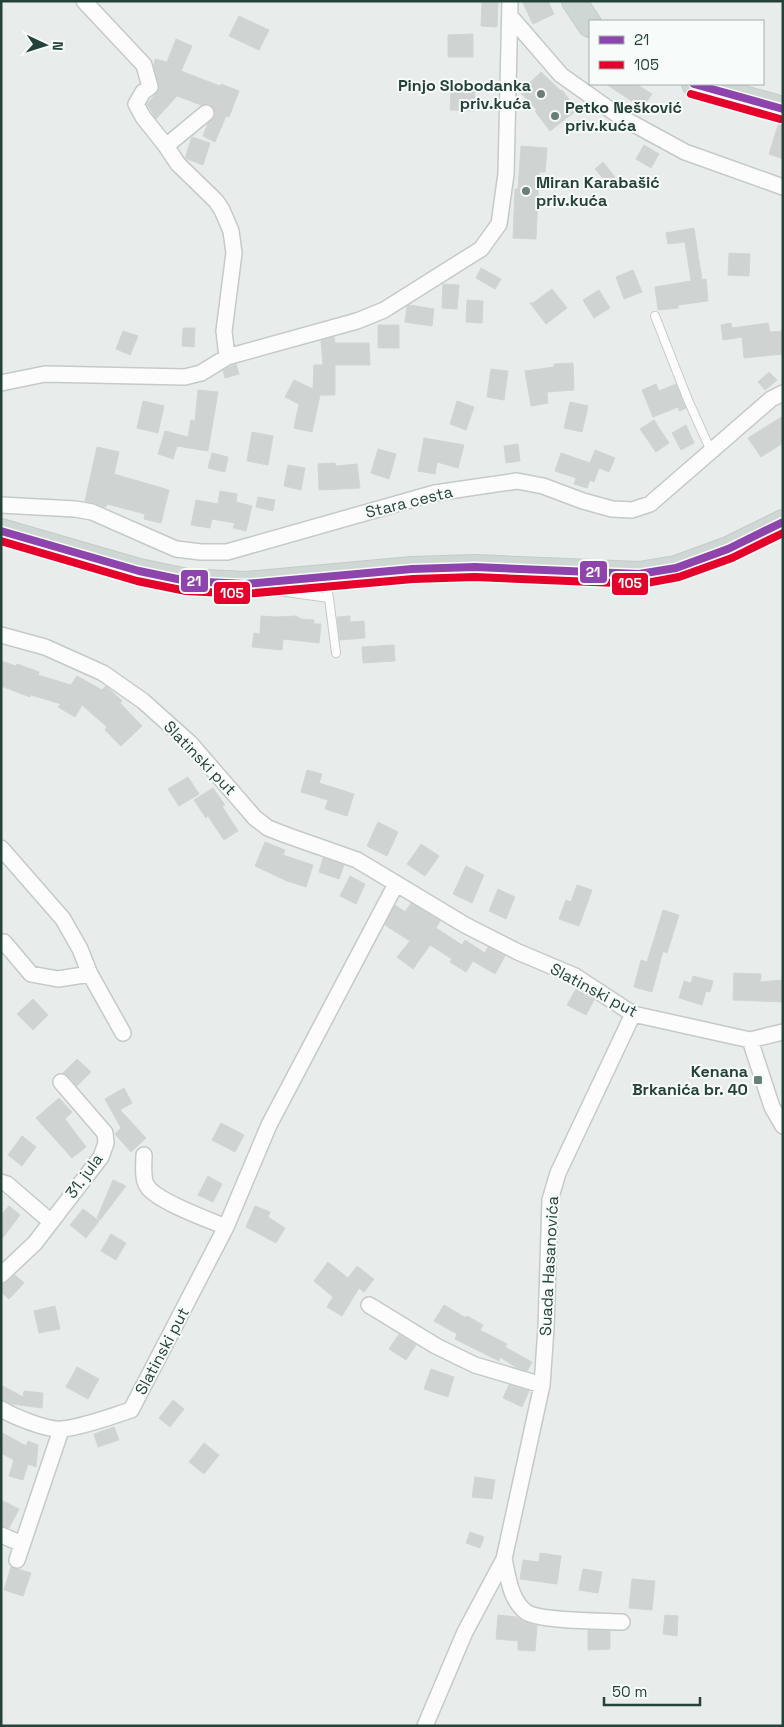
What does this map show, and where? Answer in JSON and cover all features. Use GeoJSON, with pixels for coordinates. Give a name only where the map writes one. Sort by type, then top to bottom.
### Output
{"type":"FeatureCollection","features":[{"type":"Feature","properties":{"kind":"main road"},"geometry":{"type":"LineString","coordinates":[[574,1],[589,24]]}},
{"type":"Feature","properties":{"kind":"main road"},"geometry":{"type":"LineString","coordinates":[[698,85],[783,109]]}},
{"type":"Feature","properties":{"kind":"main road"},"geometry":{"type":"LineString","coordinates":[[1,531],[139,571],[187,581],[246,584],[265,582],[326,587],[412,569],[475,567],[639,574],[685,564],[728,549],[783,522]]}},
{"type":"Feature","properties":{"kind":"street"},"geometry":{"type":"LineString","coordinates":[[84,1],[144,65],[150,87],[143,92],[136,104],[142,117],[178,164],[216,201],[224,215],[230,231],[234,253],[225,323],[227,357]]}},
{"type":"Feature","properties":{"kind":"street"},"geometry":{"type":"LineString","coordinates":[[510,9],[561,76],[619,116],[685,152],[783,187]]}},
{"type":"Feature","properties":{"kind":"street"},"geometry":{"type":"LineString","coordinates":[[1,383],[45,374],[185,377],[201,373],[227,357],[357,321],[384,310],[481,249],[499,224],[506,174],[510,9]]}},
{"type":"Feature","properties":{"kind":"street"},"geometry":{"type":"LineString","coordinates":[[166,146],[206,113]]}},
{"type":"Feature","properties":{"kind":"street","name":"Stara cesta"},"geometry":{"type":"LineString","coordinates":[[1,505],[75,509],[92,512],[176,549],[201,552],[227,552],[435,493],[517,482],[543,486],[583,501],[612,509],[632,510],[650,504],[771,399],[783,392]]}},
{"type":"Feature","properties":{"kind":"street","name":"Slatinski put"},"geometry":{"type":"LineString","coordinates":[[1,635],[45,647],[103,673],[143,701],[190,743],[255,818],[268,828],[357,860],[465,926],[518,952],[575,976],[633,1014],[750,1040],[783,1032]]}},
{"type":"Feature","properties":{"kind":"street"},"geometry":{"type":"LineString","coordinates":[[1,848],[63,919],[80,949],[90,974],[123,1033]]}},
{"type":"Feature","properties":{"kind":"street","name":"Slatinski put"},"geometry":{"type":"LineString","coordinates":[[1,1409],[27,1422],[61,1430],[97,1422],[131,1410],[226,1227],[269,1126],[396,884]]}},
{"type":"Feature","properties":{"kind":"street"},"geometry":{"type":"LineString","coordinates":[[4,942],[31,974],[58,979],[90,974]]}},
{"type":"Feature","properties":{"kind":"street","name":"Suada Hasanovića"},"geometry":{"type":"LineString","coordinates":[[425,1726],[465,1632],[504,1559],[542,1385],[546,1328],[550,1200],[558,1173],[633,1014]]}},
{"type":"Feature","properties":{"kind":"street"},"geometry":{"type":"LineString","coordinates":[[750,1040],[772,1107],[783,1126]]}},
{"type":"Feature","properties":{"kind":"street","name":"31. jula"},"geometry":{"type":"LineString","coordinates":[[1,1275],[35,1243],[52,1222],[101,1157],[106,1143],[105,1133],[61,1082]]}},
{"type":"Feature","properties":{"kind":"street"},"geometry":{"type":"LineString","coordinates":[[144,1155],[146,1185],[154,1195],[226,1227]]}},
{"type":"Feature","properties":{"kind":"street"},"geometry":{"type":"LineString","coordinates":[[1,1182],[6,1184],[52,1222]]}},
{"type":"Feature","properties":{"kind":"street"},"geometry":{"type":"LineString","coordinates":[[369,1305],[436,1346],[475,1365],[542,1385]]}},
{"type":"Feature","properties":{"kind":"street"},"geometry":{"type":"LineString","coordinates":[[17,1560],[61,1430]]}},
{"type":"Feature","properties":{"kind":"street"},"geometry":{"type":"LineString","coordinates":[[1,1535],[22,1544]]}},
{"type":"Feature","properties":{"kind":"street","name":"Suada Hasanovića"},"geometry":{"type":"LineString","coordinates":[[504,1559],[513,1595],[526,1612],[538,1616],[581,1621],[622,1622]]}},
{"type":"Feature","properties":{"kind":"lane"},"geometry":{"type":"LineString","coordinates":[[655,316],[688,400],[711,451]]}},
{"type":"Feature","properties":{"kind":"lane"},"geometry":{"type":"LineString","coordinates":[[326,587],[336,653]]}},
{"type":"Feature","properties":{"kind":"building"},"geometry":{"type":"Polygon","coordinates":[[[482,1],[498,1],[497,27],[481,26],[482,1]]]}},
{"type":"Feature","properties":{"kind":"building"},"geometry":{"type":"Polygon","coordinates":[[[522,1],[548,1],[554,14],[533,24],[522,1]]]}},
{"type":"Feature","properties":{"kind":"building"},"geometry":{"type":"Polygon","coordinates":[[[239,16],[269,30],[259,50],[229,36],[239,16]]]}},
{"type":"Feature","properties":{"kind":"building"},"geometry":{"type":"Polygon","coordinates":[[[473,34],[473,57],[448,57],[448,35],[473,34]]]}},
{"type":"Feature","properties":{"kind":"building"},"geometry":{"type":"Polygon","coordinates":[[[176,39],[192,46],[181,71],[239,91],[229,117],[226,116],[215,142],[203,136],[208,123],[215,116],[215,111],[210,104],[201,105],[177,96],[156,119],[147,104],[159,90],[154,65],[155,59],[167,62],[176,39]]]}},
{"type":"Feature","properties":{"kind":"building"},"geometry":{"type":"Polygon","coordinates":[[[541,72],[562,90],[577,110],[550,131],[535,111],[537,110],[520,92],[541,72]]]}},
{"type":"Feature","properties":{"kind":"building"},"geometry":{"type":"Polygon","coordinates":[[[608,85],[638,85],[652,94],[642,108],[608,85]]]}},
{"type":"Feature","properties":{"kind":"building"},"geometry":{"type":"Polygon","coordinates":[[[451,87],[475,89],[474,111],[450,110],[451,87]]]}},
{"type":"Feature","properties":{"kind":"building"},"geometry":{"type":"Polygon","coordinates":[[[779,122],[783,122],[783,159],[769,154],[779,122]]]}},
{"type":"Feature","properties":{"kind":"building"},"geometry":{"type":"Polygon","coordinates":[[[192,137],[210,143],[203,165],[185,158],[192,137]]]}},
{"type":"Feature","properties":{"kind":"building"},"geometry":{"type":"Polygon","coordinates":[[[644,145],[659,154],[651,168],[636,159],[644,145]]]}},
{"type":"Feature","properties":{"kind":"building"},"geometry":{"type":"Polygon","coordinates":[[[521,146],[547,148],[545,172],[539,172],[536,239],[513,238],[515,189],[518,189],[521,146]]]}},
{"type":"Feature","properties":{"kind":"building"},"geometry":{"type":"Polygon","coordinates":[[[603,162],[615,177],[607,183],[595,169],[603,162]]]}},
{"type":"Feature","properties":{"kind":"building"},"geometry":{"type":"Polygon","coordinates":[[[694,228],[702,280],[706,279],[708,301],[678,305],[678,308],[658,310],[655,287],[691,281],[685,242],[668,244],[666,233],[694,228]]]}},
{"type":"Feature","properties":{"kind":"building"},"geometry":{"type":"Polygon","coordinates":[[[729,253],[750,254],[749,276],[728,275],[729,253]]]}},
{"type":"Feature","properties":{"kind":"building"},"geometry":{"type":"Polygon","coordinates":[[[481,268],[501,279],[495,289],[476,278],[481,268]]]}},
{"type":"Feature","properties":{"kind":"building"},"geometry":{"type":"Polygon","coordinates":[[[633,270],[642,292],[624,299],[616,277],[633,270]]]}},
{"type":"Feature","properties":{"kind":"building"},"geometry":{"type":"Polygon","coordinates":[[[443,284],[459,285],[457,309],[442,308],[443,284]]]}},
{"type":"Feature","properties":{"kind":"building"},"geometry":{"type":"Polygon","coordinates":[[[552,289],[567,308],[546,324],[530,303],[533,303],[552,289]]]}},
{"type":"Feature","properties":{"kind":"building"},"geometry":{"type":"Polygon","coordinates":[[[599,290],[610,308],[594,318],[583,300],[599,290]]]}},
{"type":"Feature","properties":{"kind":"building"},"geometry":{"type":"Polygon","coordinates":[[[467,300],[483,301],[482,323],[466,322],[467,300]]]}},
{"type":"Feature","properties":{"kind":"building"},"geometry":{"type":"Polygon","coordinates":[[[407,306],[434,309],[432,326],[405,322],[407,306]]]}},
{"type":"Feature","properties":{"kind":"building"},"geometry":{"type":"Polygon","coordinates":[[[731,323],[732,328],[768,323],[770,332],[782,331],[783,354],[744,358],[742,337],[723,340],[721,325],[731,323]]]}},
{"type":"Feature","properties":{"kind":"building"},"geometry":{"type":"Polygon","coordinates":[[[378,325],[399,325],[399,348],[378,348],[378,325]]]}},
{"type":"Feature","properties":{"kind":"building"},"geometry":{"type":"Polygon","coordinates":[[[183,328],[195,328],[194,347],[182,346],[183,328]]]}},
{"type":"Feature","properties":{"kind":"building"},"geometry":{"type":"Polygon","coordinates":[[[123,331],[138,336],[130,355],[116,349],[123,331]]]}},
{"type":"Feature","properties":{"kind":"building"},"geometry":{"type":"Polygon","coordinates":[[[334,337],[335,343],[369,343],[370,365],[335,365],[335,395],[320,395],[312,432],[294,428],[299,404],[285,397],[294,380],[313,389],[314,365],[323,365],[321,341],[334,337]]]}},
{"type":"Feature","properties":{"kind":"building"},"geometry":{"type":"Polygon","coordinates":[[[573,363],[574,390],[547,392],[548,403],[531,406],[525,371],[554,367],[554,364],[573,363]]]}},
{"type":"Feature","properties":{"kind":"building"},"geometry":{"type":"Polygon","coordinates":[[[236,364],[239,374],[225,378],[223,370],[236,364]]]}},
{"type":"Feature","properties":{"kind":"building"},"geometry":{"type":"Polygon","coordinates":[[[491,369],[508,371],[504,400],[487,397],[491,369]]]}},
{"type":"Feature","properties":{"kind":"building"},"geometry":{"type":"Polygon","coordinates":[[[769,372],[777,380],[765,390],[758,382],[769,372]]]}},
{"type":"Feature","properties":{"kind":"building"},"geometry":{"type":"Polygon","coordinates":[[[656,384],[659,391],[676,384],[686,408],[679,411],[678,407],[653,417],[642,390],[656,384]]]}},
{"type":"Feature","properties":{"kind":"building"},"geometry":{"type":"Polygon","coordinates":[[[198,390],[218,392],[208,451],[177,446],[173,459],[158,454],[165,431],[188,437],[191,420],[195,421],[198,390]]]}},
{"type":"Feature","properties":{"kind":"building"},"geometry":{"type":"Polygon","coordinates":[[[143,401],[164,406],[158,433],[137,428],[143,401]]]}},
{"type":"Feature","properties":{"kind":"building"},"geometry":{"type":"Polygon","coordinates":[[[457,401],[474,407],[466,430],[450,424],[457,401]]]}},
{"type":"Feature","properties":{"kind":"building"},"geometry":{"type":"Polygon","coordinates":[[[570,402],[588,406],[582,432],[564,428],[570,402]]]}},
{"type":"Feature","properties":{"kind":"building"},"geometry":{"type":"Polygon","coordinates":[[[783,416],[783,443],[761,457],[748,438],[783,416]]]}},
{"type":"Feature","properties":{"kind":"building"},"geometry":{"type":"Polygon","coordinates":[[[654,420],[669,443],[656,452],[640,429],[654,420]]]}},
{"type":"Feature","properties":{"kind":"building"},"geometry":{"type":"Polygon","coordinates":[[[686,425],[694,443],[681,450],[672,433],[686,425]]]}},
{"type":"Feature","properties":{"kind":"building"},"geometry":{"type":"Polygon","coordinates":[[[252,432],[273,436],[268,465],[247,461],[252,432]]]}},
{"type":"Feature","properties":{"kind":"building"},"geometry":{"type":"Polygon","coordinates":[[[424,438],[464,445],[458,468],[437,462],[435,474],[418,471],[424,438]]]}},
{"type":"Feature","properties":{"kind":"building"},"geometry":{"type":"Polygon","coordinates":[[[518,444],[520,461],[506,463],[504,446],[518,444]]]}},
{"type":"Feature","properties":{"kind":"building"},"geometry":{"type":"Polygon","coordinates":[[[97,447],[119,452],[114,474],[169,490],[161,523],[144,519],[145,514],[107,504],[106,507],[85,501],[97,447]]]}},
{"type":"Feature","properties":{"kind":"building"},"geometry":{"type":"Polygon","coordinates":[[[378,449],[396,454],[389,479],[371,473],[378,449]]]}},
{"type":"Feature","properties":{"kind":"building"},"geometry":{"type":"Polygon","coordinates":[[[595,450],[615,458],[609,472],[599,468],[594,482],[590,480],[587,488],[574,484],[576,478],[555,471],[561,453],[590,463],[595,450]]]}},
{"type":"Feature","properties":{"kind":"building"},"geometry":{"type":"Polygon","coordinates":[[[212,453],[228,457],[225,472],[208,468],[212,453]]]}},
{"type":"Feature","properties":{"kind":"building"},"geometry":{"type":"Polygon","coordinates":[[[335,463],[336,466],[357,464],[360,488],[319,490],[318,464],[335,463]]]}},
{"type":"Feature","properties":{"kind":"building"},"geometry":{"type":"Polygon","coordinates":[[[288,465],[305,468],[301,490],[284,486],[288,465]]]}},
{"type":"Feature","properties":{"kind":"building"},"geometry":{"type":"Polygon","coordinates":[[[220,491],[237,494],[236,502],[252,506],[246,531],[233,528],[235,523],[212,519],[210,528],[191,525],[196,500],[218,504],[220,491]]]}},
{"type":"Feature","properties":{"kind":"building"},"geometry":{"type":"Polygon","coordinates":[[[258,497],[275,500],[273,511],[256,507],[258,497]]]}},
{"type":"Feature","properties":{"kind":"building"},"geometry":{"type":"Polygon","coordinates":[[[261,616],[296,616],[301,619],[314,620],[314,624],[321,624],[319,643],[283,639],[282,650],[252,647],[254,633],[260,634],[261,616]]]}},
{"type":"Feature","properties":{"kind":"building"},"geometry":{"type":"Polygon","coordinates":[[[350,616],[350,622],[364,621],[365,638],[340,640],[337,617],[350,616]]]}},
{"type":"Feature","properties":{"kind":"building"},"geometry":{"type":"Polygon","coordinates":[[[394,645],[395,661],[363,663],[362,647],[394,645]]]}},
{"type":"Feature","properties":{"kind":"building"},"geometry":{"type":"Polygon","coordinates":[[[1,661],[16,666],[17,664],[39,672],[38,675],[71,685],[77,676],[102,690],[106,686],[122,701],[120,703],[142,726],[121,746],[105,730],[107,727],[82,705],[75,717],[58,707],[61,704],[31,695],[30,697],[1,686],[1,661]]]}},
{"type":"Feature","properties":{"kind":"building"},"geometry":{"type":"Polygon","coordinates":[[[307,770],[322,774],[319,783],[354,794],[347,816],[325,809],[328,800],[301,792],[307,770]]]}},
{"type":"Feature","properties":{"kind":"building"},"geometry":{"type":"Polygon","coordinates":[[[188,777],[199,794],[179,806],[168,789],[188,777]]]}},
{"type":"Feature","properties":{"kind":"building"},"geometry":{"type":"Polygon","coordinates":[[[213,788],[225,805],[222,806],[238,831],[224,840],[208,816],[206,818],[194,800],[213,788]]]}},
{"type":"Feature","properties":{"kind":"building"},"geometry":{"type":"Polygon","coordinates":[[[378,822],[398,832],[387,856],[367,846],[378,822]]]}},
{"type":"Feature","properties":{"kind":"building"},"geometry":{"type":"Polygon","coordinates":[[[265,842],[285,850],[283,855],[313,865],[306,887],[287,881],[255,866],[265,842]]]}},
{"type":"Feature","properties":{"kind":"building"},"geometry":{"type":"Polygon","coordinates":[[[421,844],[439,856],[425,876],[407,864],[421,844]]]}},
{"type":"Feature","properties":{"kind":"building"},"geometry":{"type":"Polygon","coordinates":[[[323,858],[344,865],[339,879],[319,872],[323,858]]]}},
{"type":"Feature","properties":{"kind":"building"},"geometry":{"type":"Polygon","coordinates":[[[466,866],[484,875],[472,903],[453,894],[466,866]]]}},
{"type":"Feature","properties":{"kind":"building"},"geometry":{"type":"Polygon","coordinates":[[[350,876],[365,884],[356,904],[340,896],[350,876]]]}},
{"type":"Feature","properties":{"kind":"building"},"geometry":{"type":"Polygon","coordinates":[[[577,885],[592,890],[579,926],[559,919],[566,900],[571,902],[577,885]]]}},
{"type":"Feature","properties":{"kind":"building"},"geometry":{"type":"Polygon","coordinates":[[[498,889],[515,897],[506,919],[489,911],[498,889]]]}},
{"type":"Feature","properties":{"kind":"building"},"geometry":{"type":"Polygon","coordinates":[[[411,903],[440,921],[436,928],[462,945],[465,940],[485,953],[488,947],[505,956],[495,974],[473,961],[466,972],[450,962],[452,959],[430,945],[413,969],[397,957],[410,941],[385,925],[395,905],[405,912],[411,903]]]}},
{"type":"Feature","properties":{"kind":"building"},"geometry":{"type":"Polygon","coordinates":[[[663,910],[679,915],[667,953],[663,951],[652,992],[634,987],[641,960],[647,962],[663,910]]]}},
{"type":"Feature","properties":{"kind":"building"},"geometry":{"type":"Polygon","coordinates":[[[734,973],[761,974],[760,982],[783,980],[783,1002],[733,1000],[734,973]]]}},
{"type":"Feature","properties":{"kind":"building"},"geometry":{"type":"Polygon","coordinates":[[[693,976],[713,981],[710,992],[706,991],[702,1005],[679,998],[684,981],[691,983],[693,976]]]}},
{"type":"Feature","properties":{"kind":"building"},"geometry":{"type":"Polygon","coordinates":[[[576,989],[594,1000],[586,1015],[567,1005],[576,989]]]}},
{"type":"Feature","properties":{"kind":"building"},"geometry":{"type":"Polygon","coordinates":[[[33,999],[48,1015],[33,1030],[17,1014],[33,999]]]}},
{"type":"Feature","properties":{"kind":"building"},"geometry":{"type":"Polygon","coordinates":[[[77,1059],[91,1072],[77,1086],[63,1073],[77,1059]]]}},
{"type":"Feature","properties":{"kind":"building"},"geometry":{"type":"Polygon","coordinates":[[[124,1088],[132,1103],[120,1110],[146,1138],[131,1152],[115,1134],[121,1128],[105,1099],[124,1088]]]}},
{"type":"Feature","properties":{"kind":"building"},"geometry":{"type":"Polygon","coordinates":[[[59,1098],[72,1112],[65,1119],[86,1147],[72,1158],[36,1118],[59,1098]]]}},
{"type":"Feature","properties":{"kind":"building"},"geometry":{"type":"Polygon","coordinates":[[[221,1123],[244,1135],[235,1152],[212,1140],[221,1123]]]}},
{"type":"Feature","properties":{"kind":"building"},"geometry":{"type":"Polygon","coordinates":[[[22,1136],[36,1147],[22,1166],[8,1155],[22,1136]]]}},
{"type":"Feature","properties":{"kind":"building"},"geometry":{"type":"Polygon","coordinates":[[[208,1176],[222,1184],[213,1202],[198,1195],[208,1176]]]}},
{"type":"Feature","properties":{"kind":"building"},"geometry":{"type":"Polygon","coordinates":[[[113,1180],[126,1186],[100,1220],[97,1218],[113,1180]]]}},
{"type":"Feature","properties":{"kind":"building"},"geometry":{"type":"Polygon","coordinates":[[[9,1206],[20,1215],[1,1240],[1,1215],[9,1206]]]}},
{"type":"Feature","properties":{"kind":"building"},"geometry":{"type":"Polygon","coordinates":[[[255,1206],[270,1212],[268,1217],[285,1228],[276,1243],[246,1227],[255,1206]]]}},
{"type":"Feature","properties":{"kind":"building"},"geometry":{"type":"Polygon","coordinates":[[[83,1209],[99,1221],[86,1238],[70,1225],[83,1209]]]}},
{"type":"Feature","properties":{"kind":"building"},"geometry":{"type":"Polygon","coordinates":[[[111,1234],[126,1243],[116,1260],[101,1251],[111,1234]]]}},
{"type":"Feature","properties":{"kind":"building"},"geometry":{"type":"Polygon","coordinates":[[[328,1262],[348,1278],[357,1266],[374,1279],[364,1292],[359,1288],[342,1316],[327,1307],[333,1297],[314,1281],[328,1262]]]}},
{"type":"Feature","properties":{"kind":"building"},"geometry":{"type":"Polygon","coordinates":[[[15,1275],[24,1283],[9,1299],[1,1292],[1,1284],[7,1282],[15,1275]]]}},
{"type":"Feature","properties":{"kind":"building"},"geometry":{"type":"Polygon","coordinates":[[[444,1305],[466,1318],[467,1316],[483,1325],[480,1330],[507,1344],[505,1347],[532,1362],[527,1371],[517,1368],[500,1357],[499,1361],[455,1339],[457,1334],[434,1321],[444,1305]]]}},
{"type":"Feature","properties":{"kind":"building"},"geometry":{"type":"Polygon","coordinates":[[[55,1306],[60,1329],[39,1333],[34,1311],[55,1306]]]}},
{"type":"Feature","properties":{"kind":"building"},"geometry":{"type":"Polygon","coordinates":[[[399,1334],[416,1345],[406,1360],[389,1349],[399,1334]]]}},
{"type":"Feature","properties":{"kind":"building"},"geometry":{"type":"Polygon","coordinates":[[[77,1367],[99,1379],[88,1399],[66,1387],[77,1367]]]}},
{"type":"Feature","properties":{"kind":"building"},"geometry":{"type":"Polygon","coordinates":[[[431,1369],[454,1377],[448,1397],[424,1389],[431,1369]]]}},
{"type":"Feature","properties":{"kind":"building"},"geometry":{"type":"Polygon","coordinates":[[[1,1385],[23,1397],[24,1391],[43,1393],[42,1408],[12,1404],[1,1400],[1,1385]]]}},
{"type":"Feature","properties":{"kind":"building"},"geometry":{"type":"Polygon","coordinates":[[[509,1385],[529,1391],[522,1407],[503,1398],[509,1385]]]}},
{"type":"Feature","properties":{"kind":"building"},"geometry":{"type":"Polygon","coordinates":[[[173,1400],[184,1409],[170,1427],[159,1418],[173,1400]]]}},
{"type":"Feature","properties":{"kind":"building"},"geometry":{"type":"Polygon","coordinates":[[[114,1427],[119,1440],[98,1447],[94,1434],[114,1427]]]}},
{"type":"Feature","properties":{"kind":"building"},"geometry":{"type":"Polygon","coordinates":[[[1,1432],[26,1446],[28,1441],[38,1445],[36,1467],[28,1464],[23,1480],[9,1476],[14,1460],[1,1453],[1,1432]]]}},
{"type":"Feature","properties":{"kind":"building"},"geometry":{"type":"Polygon","coordinates":[[[204,1443],[219,1455],[204,1474],[189,1462],[204,1443]]]}},
{"type":"Feature","properties":{"kind":"building"},"geometry":{"type":"Polygon","coordinates":[[[475,1477],[495,1480],[492,1499],[472,1497],[475,1477]]]}},
{"type":"Feature","properties":{"kind":"building"},"geometry":{"type":"Polygon","coordinates":[[[1,1500],[19,1509],[9,1528],[1,1526],[1,1500]]]}},
{"type":"Feature","properties":{"kind":"building"},"geometry":{"type":"Polygon","coordinates":[[[470,1532],[484,1537],[480,1548],[466,1543],[470,1532]]]}},
{"type":"Feature","properties":{"kind":"building"},"geometry":{"type":"Polygon","coordinates":[[[540,1553],[561,1556],[557,1584],[520,1579],[523,1560],[539,1562],[540,1553]]]}},
{"type":"Feature","properties":{"kind":"building"},"geometry":{"type":"Polygon","coordinates":[[[11,1567],[31,1573],[23,1596],[4,1590],[11,1567]]]}},
{"type":"Feature","properties":{"kind":"building"},"geometry":{"type":"Polygon","coordinates":[[[583,1569],[602,1572],[598,1593],[579,1590],[583,1569]]]}},
{"type":"Feature","properties":{"kind":"building"},"geometry":{"type":"Polygon","coordinates":[[[632,1579],[655,1581],[652,1610],[629,1608],[632,1579]]]}},
{"type":"Feature","properties":{"kind":"building"},"geometry":{"type":"Polygon","coordinates":[[[498,1615],[517,1617],[522,1621],[537,1626],[535,1651],[518,1650],[518,1641],[496,1639],[498,1615]]]}},
{"type":"Feature","properties":{"kind":"building"},"geometry":{"type":"Polygon","coordinates":[[[665,1615],[678,1616],[677,1636],[663,1634],[665,1615]]]}},
{"type":"Feature","properties":{"kind":"building"},"geometry":{"type":"Polygon","coordinates":[[[588,1630],[610,1631],[610,1649],[588,1650],[588,1630]]]}},
{"type":"Feature","properties":{"kind":"transit line","name":"21"},"geometry":{"type":"LineString","coordinates":[[698,85],[783,109]]}},
{"type":"Feature","properties":{"kind":"transit line","name":"105"},"geometry":{"type":"LineString","coordinates":[[691,94],[780,119]]}},
{"type":"Feature","properties":{"kind":"transit line","name":"21"},"geometry":{"type":"LineString","coordinates":[[1,531],[139,571],[187,581],[245,584],[412,569],[475,567],[639,574],[676,568],[728,549],[783,522]]}},
{"type":"Feature","properties":{"kind":"transit line","name":"105"},"geometry":{"type":"LineString","coordinates":[[1,541],[137,581],[186,591],[244,594],[413,579],[475,577],[641,584],[679,577],[732,558],[783,533]]}},
{"type":"Feature","properties":{"kind":"place","name":"Pinjo Slobodanka priv.kuća"},"geometry":{"type":"Point","coordinates":[541,94]}},
{"type":"Feature","properties":{"kind":"place","name":"Petko Nešković priv.kuća"},"geometry":{"type":"Point","coordinates":[555,116]}},
{"type":"Feature","properties":{"kind":"place","name":"Miran Karabašić priv.kuća"},"geometry":{"type":"Point","coordinates":[526,191]}},
{"type":"Feature","properties":{"kind":"place","name":"Kenana Brkanića br. 40"},"geometry":{"type":"Point","coordinates":[758,1080]}}]}
